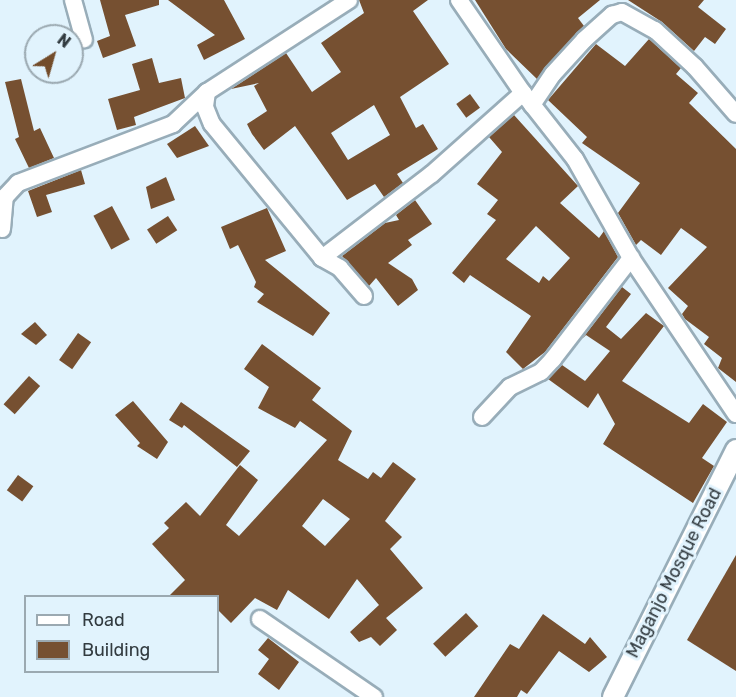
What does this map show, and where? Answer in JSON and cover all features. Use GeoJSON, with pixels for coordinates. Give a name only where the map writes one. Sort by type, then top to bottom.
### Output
{"type":"FeatureCollection","features":[{"type":"Feature","properties":{"kind":"street"},"geometry":{"type":"LineString","coordinates":[[73,0],[80,24]]}},
{"type":"Feature","properties":{"kind":"street"},"geometry":{"type":"LineString","coordinates":[[2,229],[5,197],[18,183],[173,124],[207,92],[349,0]]}},
{"type":"Feature","properties":{"kind":"street"},"geometry":{"type":"LineString","coordinates":[[459,0],[527,99],[574,159],[631,258],[736,414]]}},
{"type":"Feature","properties":{"kind":"street"},"geometry":{"type":"LineString","coordinates":[[625,0],[630,17]]}},
{"type":"Feature","properties":{"kind":"street"},"geometry":{"type":"LineString","coordinates":[[322,258],[527,99],[600,24],[622,12],[655,30],[695,67],[736,114]]}},
{"type":"Feature","properties":{"kind":"street"},"geometry":{"type":"LineString","coordinates":[[207,92],[205,107],[212,123],[322,258],[340,268],[364,297]]}},
{"type":"Feature","properties":{"kind":"street"},"geometry":{"type":"LineString","coordinates":[[482,417],[510,387],[541,372],[631,258]]}},
{"type":"Feature","properties":{"kind":"street","name":"Maganjo Mosque Road"},"geometry":{"type":"LineString","coordinates":[[613,697],[736,450]]}},
{"type":"Feature","properties":{"kind":"street"},"geometry":{"type":"LineString","coordinates":[[260,619],[374,697]]}},
{"type":"Feature","properties":{"kind":"building"},"geometry":{"type":"Polygon","coordinates":[[[100,0],[159,0],[159,5],[125,15],[136,46],[103,58],[97,41],[110,36],[100,0]]]}},
{"type":"Feature","properties":{"kind":"building"},"geometry":{"type":"Polygon","coordinates":[[[168,0],[224,0],[245,39],[204,60],[197,45],[215,35],[168,0]]]}},
{"type":"Feature","properties":{"kind":"building"},"geometry":{"type":"Polygon","coordinates":[[[359,0],[428,0],[413,11],[449,64],[400,97],[416,128],[423,124],[438,149],[397,174],[403,183],[384,197],[375,184],[347,200],[295,126],[264,150],[247,124],[267,111],[254,86],[259,83],[231,89],[286,53],[312,92],[341,72],[321,43],[364,13],[359,0]],[[374,105],[331,133],[348,160],[390,135],[374,105]]]}},
{"type":"Feature","properties":{"kind":"building"},"geometry":{"type":"Polygon","coordinates":[[[475,0],[600,0],[578,18],[584,26],[537,79],[506,49],[475,0]]]}},
{"type":"Feature","properties":{"kind":"building"},"geometry":{"type":"Polygon","coordinates":[[[628,0],[704,0],[698,7],[726,29],[715,44],[705,37],[694,51],[662,22],[628,0]]]}},
{"type":"Feature","properties":{"kind":"building"},"geometry":{"type":"Polygon","coordinates":[[[649,39],[681,68],[676,74],[698,93],[689,103],[736,149],[736,382],[718,368],[722,358],[704,344],[709,337],[685,319],[682,314],[688,306],[668,288],[707,247],[681,228],[661,255],[641,240],[636,245],[618,213],[640,183],[582,143],[587,137],[548,100],[596,44],[625,66],[649,39]]]}},
{"type":"Feature","properties":{"kind":"building"},"geometry":{"type":"Polygon","coordinates":[[[152,58],[159,83],[181,78],[185,98],[134,117],[136,125],[117,130],[108,99],[140,90],[132,64],[152,58]]]}},
{"type":"Feature","properties":{"kind":"building"},"geometry":{"type":"Polygon","coordinates":[[[21,79],[34,131],[40,128],[54,158],[29,168],[15,139],[19,137],[5,82],[21,79]]]}},
{"type":"Feature","properties":{"kind":"building"},"geometry":{"type":"Polygon","coordinates":[[[470,94],[480,108],[466,118],[456,104],[470,94]]]}},
{"type":"Feature","properties":{"kind":"building"},"geometry":{"type":"Polygon","coordinates":[[[514,115],[578,186],[560,203],[599,238],[604,231],[618,257],[545,352],[523,369],[506,352],[531,316],[470,275],[464,283],[452,273],[496,220],[487,214],[498,200],[477,184],[502,152],[489,137],[514,115]],[[536,226],[506,259],[539,283],[543,276],[549,281],[570,258],[536,226]]]}},
{"type":"Feature","properties":{"kind":"building"},"geometry":{"type":"Polygon","coordinates":[[[195,126],[209,146],[177,158],[167,144],[195,126]]]}},
{"type":"Feature","properties":{"kind":"building"},"geometry":{"type":"Polygon","coordinates":[[[81,170],[85,184],[46,195],[52,212],[37,217],[28,191],[81,170]]]}},
{"type":"Feature","properties":{"kind":"building"},"geometry":{"type":"Polygon","coordinates":[[[166,177],[175,200],[151,209],[146,187],[166,177]]]}},
{"type":"Feature","properties":{"kind":"building"},"geometry":{"type":"Polygon","coordinates":[[[415,200],[432,224],[408,240],[412,245],[388,263],[412,279],[418,290],[398,306],[376,278],[369,286],[342,256],[385,223],[399,220],[396,215],[415,200]]]}},
{"type":"Feature","properties":{"kind":"building"},"geometry":{"type":"Polygon","coordinates":[[[112,206],[130,240],[111,249],[93,216],[112,206]]]}},
{"type":"Feature","properties":{"kind":"building"},"geometry":{"type":"Polygon","coordinates":[[[267,208],[286,251],[265,260],[330,313],[313,336],[257,302],[264,294],[254,287],[256,282],[238,245],[230,249],[221,227],[267,208]]]}},
{"type":"Feature","properties":{"kind":"building"},"geometry":{"type":"Polygon","coordinates":[[[168,216],[177,230],[156,244],[147,230],[168,216]]]}},
{"type":"Feature","properties":{"kind":"building"},"geometry":{"type":"Polygon","coordinates":[[[622,287],[631,294],[606,327],[621,339],[646,313],[664,326],[622,381],[689,423],[703,404],[727,422],[702,458],[714,466],[693,503],[603,444],[615,424],[598,393],[588,408],[548,379],[562,365],[585,381],[610,351],[586,335],[582,339],[622,287]]]}},
{"type":"Feature","properties":{"kind":"building"},"geometry":{"type":"Polygon","coordinates":[[[35,322],[47,335],[36,345],[21,334],[35,322]]]}},
{"type":"Feature","properties":{"kind":"building"},"geometry":{"type":"Polygon","coordinates":[[[78,333],[91,342],[72,369],[59,360],[78,333]]]}},
{"type":"Feature","properties":{"kind":"building"},"geometry":{"type":"Polygon","coordinates":[[[262,344],[321,388],[312,400],[352,431],[338,460],[368,479],[373,472],[381,478],[393,462],[416,479],[385,521],[402,537],[390,549],[423,588],[386,618],[397,630],[380,646],[371,637],[359,642],[350,632],[379,605],[357,579],[329,619],[288,590],[277,610],[255,598],[231,623],[219,611],[219,595],[170,595],[185,580],[152,544],[169,528],[164,523],[186,502],[200,516],[240,465],[258,480],[226,525],[239,536],[327,440],[300,421],[295,428],[258,408],[269,387],[244,369],[262,344]],[[323,499],[302,526],[325,546],[350,519],[323,499]]]}},
{"type":"Feature","properties":{"kind":"building"},"geometry":{"type":"Polygon","coordinates":[[[29,376],[40,386],[15,414],[4,404],[29,376]]]}},
{"type":"Feature","properties":{"kind":"building"},"geometry":{"type":"Polygon","coordinates":[[[133,401],[168,442],[157,459],[137,446],[140,443],[115,415],[133,401]]]}},
{"type":"Feature","properties":{"kind":"building"},"geometry":{"type":"Polygon","coordinates":[[[181,402],[250,451],[237,467],[184,425],[182,428],[169,420],[181,402]]]}},
{"type":"Feature","properties":{"kind":"building"},"geometry":{"type":"Polygon","coordinates":[[[18,475],[33,486],[22,502],[7,490],[18,475]]]}},
{"type":"Feature","properties":{"kind":"building"},"geometry":{"type":"Polygon","coordinates":[[[736,555],[736,671],[687,640],[736,555]]]}},
{"type":"Feature","properties":{"kind":"building"},"geometry":{"type":"Polygon","coordinates":[[[466,613],[478,626],[445,657],[433,644],[466,613]]]}},
{"type":"Feature","properties":{"kind":"building"},"geometry":{"type":"Polygon","coordinates":[[[543,614],[585,644],[590,637],[607,657],[589,672],[559,651],[527,694],[521,690],[517,697],[474,697],[510,644],[519,649],[543,614]]]}},
{"type":"Feature","properties":{"kind":"building"},"geometry":{"type":"Polygon","coordinates":[[[268,638],[299,662],[279,690],[258,674],[269,659],[258,650],[268,638]]]}}]}
